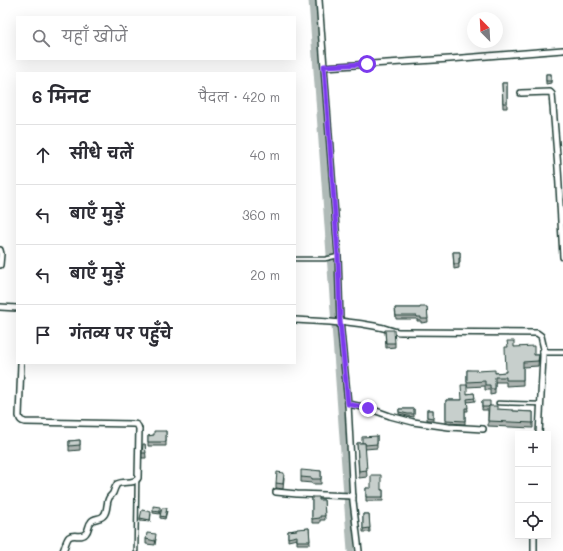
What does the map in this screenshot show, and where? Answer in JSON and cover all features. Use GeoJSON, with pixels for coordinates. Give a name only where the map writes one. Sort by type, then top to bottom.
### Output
{"type":"FeatureCollection","features":[{"type":"Feature","properties":{"kind":"street"},"geometry":{"type":"LineString","coordinates":[[319,0],[340,322],[348,404],[352,496],[359,551]]}},
{"type":"Feature","properties":{"kind":"street"},"geometry":{"type":"LineString","coordinates":[[324,66],[450,59],[563,50]]}},
{"type":"Feature","properties":{"kind":"street"},"geometry":{"type":"LineString","coordinates":[[520,94],[550,92],[552,94],[563,256]]}},
{"type":"Feature","properties":{"kind":"street"},"geometry":{"type":"LineString","coordinates":[[0,250],[0,265]]}},
{"type":"Feature","properties":{"kind":"street"},"geometry":{"type":"LineString","coordinates":[[0,307],[16,308]]}},
{"type":"Feature","properties":{"kind":"street"},"geometry":{"type":"LineString","coordinates":[[296,320],[372,325],[396,332],[540,334],[544,349],[544,357],[539,431]]}},
{"type":"Feature","properties":{"kind":"street"},"geometry":{"type":"LineString","coordinates":[[543,350],[547,352],[563,352]]}},
{"type":"Feature","properties":{"kind":"street"},"geometry":{"type":"LineString","coordinates":[[21,364],[19,416],[21,420],[25,422],[137,424],[139,426],[137,480],[134,482],[122,482],[117,484],[109,498],[104,516],[100,519],[94,519],[90,523],[85,535],[70,536],[63,551]]}},
{"type":"Feature","properties":{"kind":"street"},"geometry":{"type":"LineString","coordinates":[[348,404],[368,408],[413,422],[449,427],[483,429]]}},
{"type":"Feature","properties":{"kind":"street"},"geometry":{"type":"LineString","coordinates":[[276,492],[352,496]]}},
{"type":"Feature","properties":{"kind":"street"},"geometry":{"type":"LineString","coordinates":[[534,539],[534,551]]}},
{"type":"Feature","properties":{"kind":"lane"},"geometry":{"type":"LineString","coordinates":[[296,259],[329,259],[336,257]]}},
{"type":"Feature","properties":{"kind":"lane"},"geometry":{"type":"LineString","coordinates":[[498,404],[541,404]]}},
{"type":"Feature","properties":{"kind":"lane"},"geometry":{"type":"LineString","coordinates":[[136,551],[137,480]]}},
{"type":"Feature","properties":{"kind":"building"},"geometry":{"type":"Polygon","coordinates":[[[546,74],[551,74],[551,81],[546,81],[546,74]]]}},
{"type":"Feature","properties":{"kind":"building"},"geometry":{"type":"Polygon","coordinates":[[[502,83],[507,83],[507,103],[503,103],[502,83]]]}},
{"type":"Feature","properties":{"kind":"building"},"geometry":{"type":"Polygon","coordinates":[[[453,252],[460,252],[459,264],[454,264],[453,252]]]}},
{"type":"Feature","properties":{"kind":"building"},"geometry":{"type":"Polygon","coordinates":[[[427,307],[428,319],[421,319],[421,317],[417,316],[396,316],[395,308],[427,307]]]}},
{"type":"Feature","properties":{"kind":"building"},"geometry":{"type":"Polygon","coordinates":[[[385,330],[394,330],[395,343],[386,343],[385,330]]]}},
{"type":"Feature","properties":{"kind":"building"},"geometry":{"type":"Polygon","coordinates":[[[507,341],[514,341],[514,347],[534,346],[534,355],[539,355],[538,361],[523,362],[523,380],[506,380],[506,377],[495,377],[495,389],[490,389],[490,385],[485,385],[485,381],[467,382],[467,370],[495,370],[495,373],[506,372],[505,347],[508,347],[507,341]]]}},
{"type":"Feature","properties":{"kind":"building"},"geometry":{"type":"Polygon","coordinates":[[[461,385],[467,385],[467,394],[474,393],[475,398],[467,399],[468,408],[465,408],[465,421],[446,420],[446,400],[462,400],[461,385]]]}},
{"type":"Feature","properties":{"kind":"building"},"geometry":{"type":"Polygon","coordinates":[[[482,401],[490,401],[490,406],[482,407],[482,401]]]}},
{"type":"Feature","properties":{"kind":"building"},"geometry":{"type":"Polygon","coordinates":[[[489,406],[497,406],[497,409],[533,412],[533,423],[488,421],[489,406]]]}},
{"type":"Feature","properties":{"kind":"building"},"geometry":{"type":"Polygon","coordinates":[[[399,409],[414,409],[414,414],[399,412],[399,409]]]}},
{"type":"Feature","properties":{"kind":"building"},"geometry":{"type":"Polygon","coordinates":[[[427,410],[433,410],[433,418],[427,417],[427,410]]]}},
{"type":"Feature","properties":{"kind":"building"},"geometry":{"type":"Polygon","coordinates":[[[154,431],[166,431],[166,442],[148,442],[148,436],[154,435],[154,431]]]}},
{"type":"Feature","properties":{"kind":"building"},"geometry":{"type":"Polygon","coordinates":[[[377,436],[377,444],[365,445],[365,443],[362,443],[362,437],[377,436]]]}},
{"type":"Feature","properties":{"kind":"building"},"geometry":{"type":"Polygon","coordinates":[[[80,440],[80,445],[69,446],[69,441],[80,440]]]}},
{"type":"Feature","properties":{"kind":"building"},"geometry":{"type":"Polygon","coordinates":[[[357,443],[365,443],[367,470],[359,471],[357,443]]]}},
{"type":"Feature","properties":{"kind":"building"},"geometry":{"type":"Polygon","coordinates":[[[143,444],[145,444],[146,453],[142,453],[143,444]]]}},
{"type":"Feature","properties":{"kind":"building"},"geometry":{"type":"Polygon","coordinates":[[[301,470],[321,471],[321,479],[301,477],[301,470]]]}},
{"type":"Feature","properties":{"kind":"building"},"geometry":{"type":"Polygon","coordinates":[[[277,472],[284,473],[283,484],[276,483],[277,472]]]}},
{"type":"Feature","properties":{"kind":"building"},"geometry":{"type":"Polygon","coordinates":[[[371,475],[381,475],[381,490],[383,490],[383,497],[366,497],[366,488],[371,488],[371,475]]]}},
{"type":"Feature","properties":{"kind":"building"},"geometry":{"type":"Polygon","coordinates":[[[312,497],[319,497],[319,500],[324,500],[325,516],[312,519],[312,497]]]}},
{"type":"Feature","properties":{"kind":"building"},"geometry":{"type":"Polygon","coordinates":[[[153,506],[160,507],[160,512],[153,511],[153,506]]]}},
{"type":"Feature","properties":{"kind":"building"},"geometry":{"type":"Polygon","coordinates":[[[162,508],[167,508],[165,517],[160,516],[162,508]]]}},
{"type":"Feature","properties":{"kind":"building"},"geometry":{"type":"Polygon","coordinates":[[[142,510],[151,512],[150,520],[140,518],[142,510]]]}},
{"type":"Feature","properties":{"kind":"building"},"geometry":{"type":"Polygon","coordinates":[[[363,514],[369,514],[370,528],[363,529],[363,514]]]}},
{"type":"Feature","properties":{"kind":"building"},"geometry":{"type":"Polygon","coordinates":[[[309,528],[310,541],[297,541],[297,536],[288,538],[288,531],[309,528]]]}},
{"type":"Feature","properties":{"kind":"building"},"geometry":{"type":"Polygon","coordinates":[[[147,533],[156,534],[155,541],[146,539],[147,533]]]}},
{"type":"Feature","properties":{"kind":"waterway"},"geometry":{"type":"LineString","coordinates":[[312,0],[351,551]]}},
{"type":"Feature","properties":{"kind":"route"},"geometry":{"type":"LineString","coordinates":[[367,64],[324,66],[338,256],[340,321],[348,404],[368,408]]}}]}
